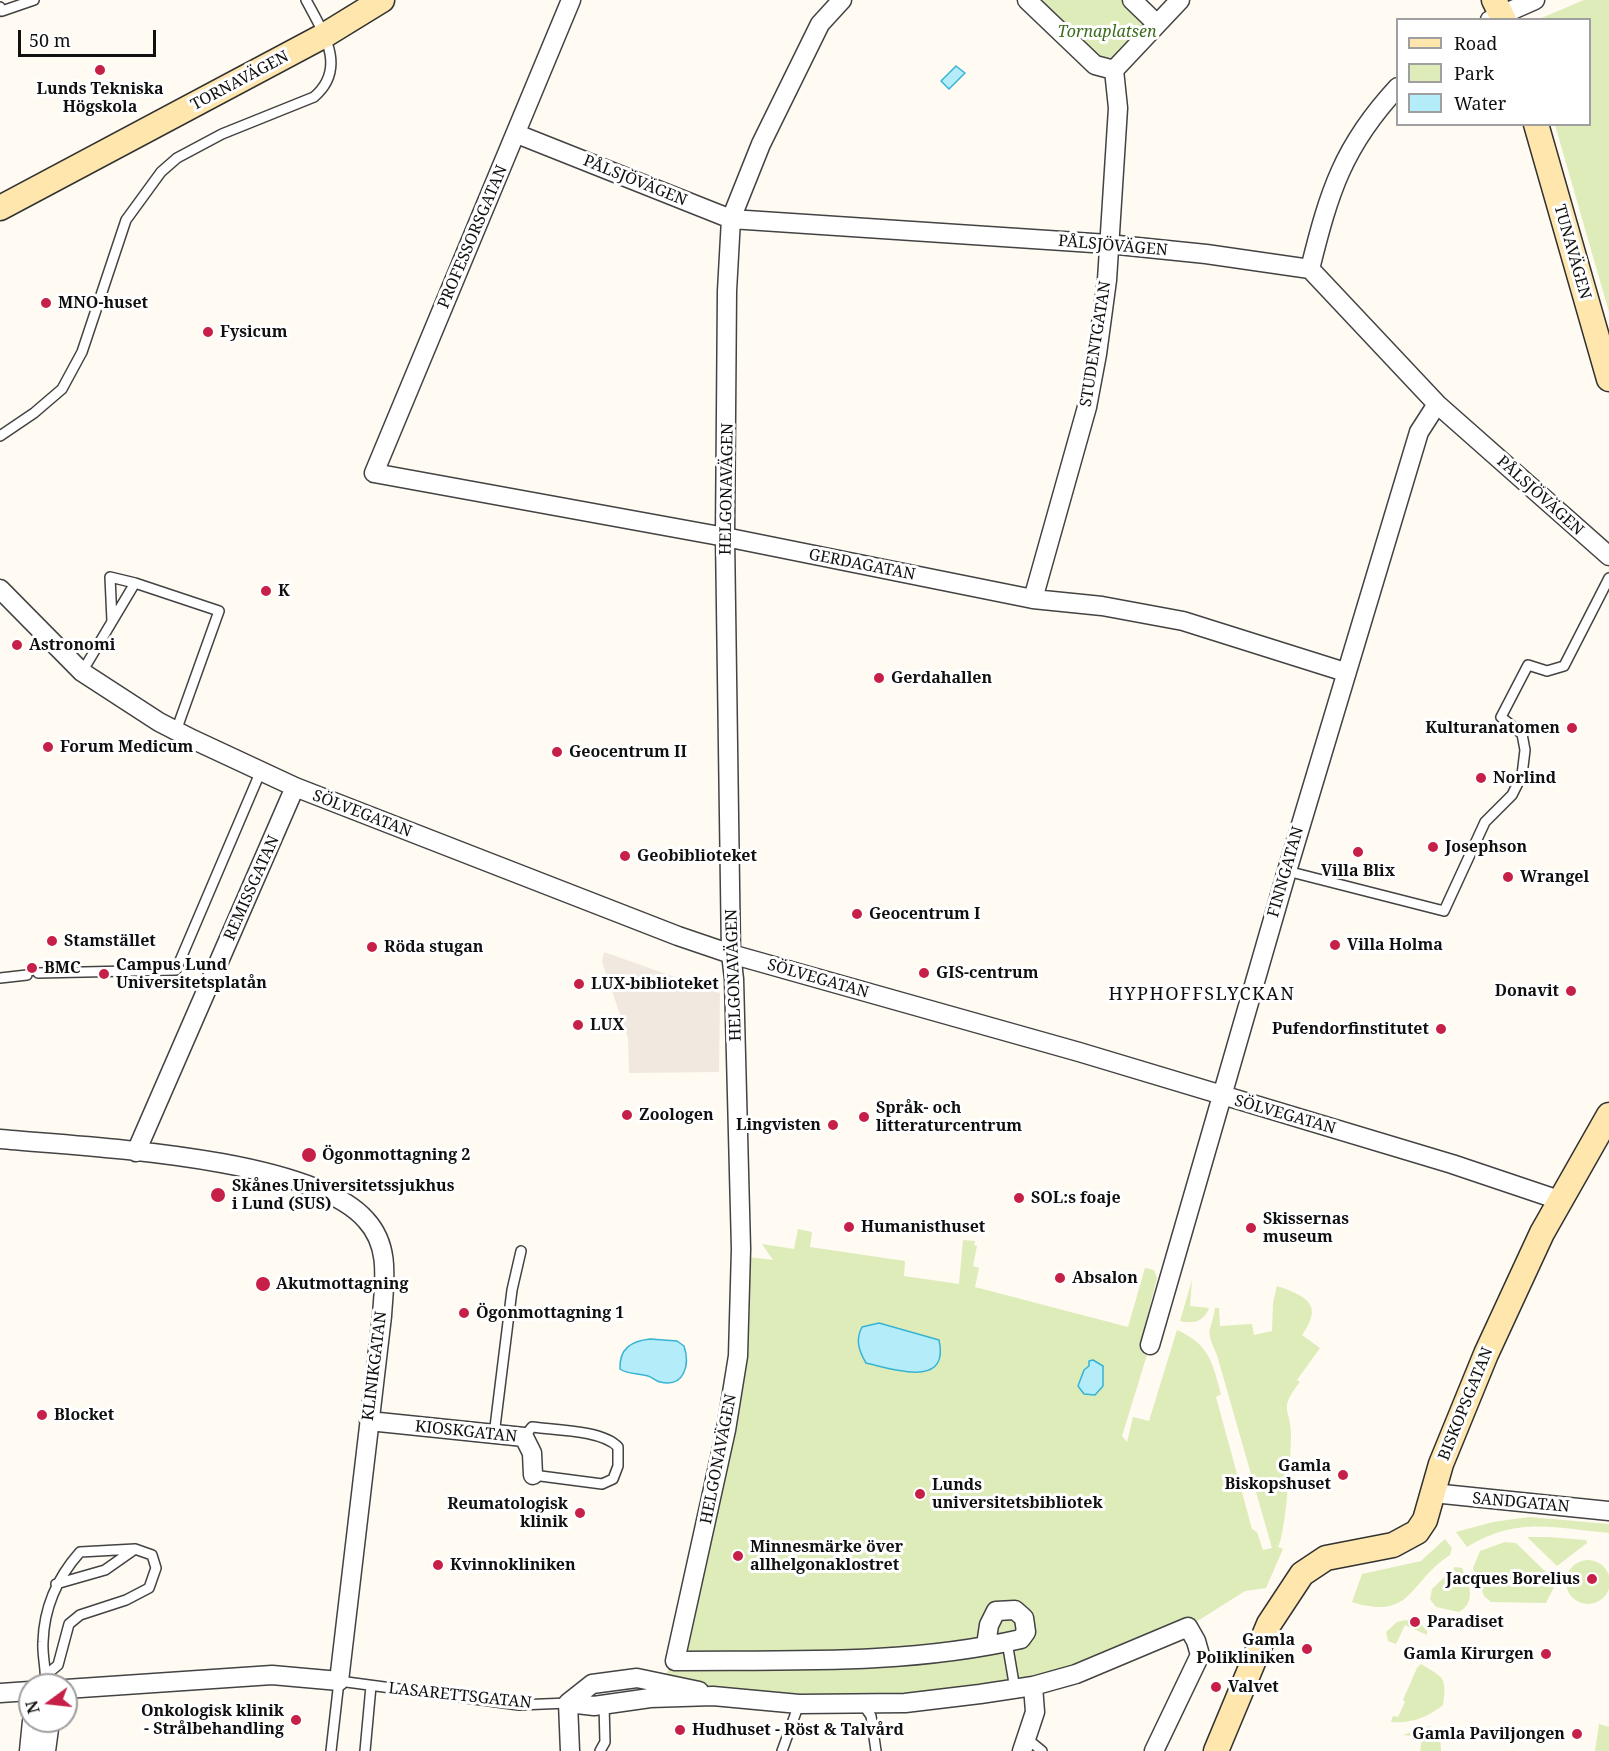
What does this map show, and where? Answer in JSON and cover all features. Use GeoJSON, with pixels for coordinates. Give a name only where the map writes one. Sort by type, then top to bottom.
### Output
{"type":"FeatureCollection","features":[{"type":"Feature","properties":{"kind":"street","name":"TORNAVÄGEN"},"geometry":{"type":"LineString","coordinates":[[0,208],[325,35],[382,0]]}},
{"type":"Feature","properties":{"kind":"street","name":"PROFESSORSGATAN"},"geometry":{"type":"LineString","coordinates":[[374,473],[571,0]]}},
{"type":"Feature","properties":{"kind":"street","name":"HELGONAVÄGEN"},"geometry":{"type":"LineString","coordinates":[[842,0],[820,24],[761,144],[731,219],[727,291],[726,537],[731,954],[734,979],[740,1235],[738,1356],[726,1430],[675,1661],[849,1661],[1007,1642]]}},
{"type":"Feature","properties":{"kind":"street"},"geometry":{"type":"LineString","coordinates":[[1027,0],[1095,65],[1114,70],[1180,0]]}},
{"type":"Feature","properties":{"kind":"street"},"geometry":{"type":"LineString","coordinates":[[1132,0],[1157,24]]}},
{"type":"Feature","properties":{"kind":"street"},"geometry":{"type":"LineString","coordinates":[[1497,13],[1535,0]]}},
{"type":"Feature","properties":{"kind":"street","name":"STUDENTGATAN"},"geometry":{"type":"LineString","coordinates":[[1033,599],[1089,396],[1097,354],[1118,108],[1114,70]]}},
{"type":"Feature","properties":{"kind":"street"},"geometry":{"type":"LineString","coordinates":[[1310,268],[1326,206],[1352,144],[1396,89]]}},
{"type":"Feature","properties":{"kind":"street","name":"TUNAVÄGEN"},"geometry":{"type":"LineString","coordinates":[[1537,126],[1609,379]]}},
{"type":"Feature","properties":{"kind":"street","name":"PÅLSJÖVÄGEN"},"geometry":{"type":"LineString","coordinates":[[517,134],[731,219],[1108,244],[1310,268],[1437,404],[1609,556]]}},
{"type":"Feature","properties":{"kind":"street","name":"FINNGATAN"},"geometry":{"type":"LineString","coordinates":[[1150,1345],[1345,672],[1419,432],[1437,404]]}},
{"type":"Feature","properties":{"kind":"street","name":"GERDAGATAN"},"geometry":{"type":"LineString","coordinates":[[374,473],[726,537],[1033,599],[1102,606],[1183,621],[1345,672]]}},
{"type":"Feature","properties":{"kind":"street","name":"SÖLVEGATAN"},"geometry":{"type":"LineString","coordinates":[[0,589],[82,672],[176,731],[260,773],[295,787],[678,936],[731,954],[1079,1052],[1221,1097],[1442,1161],[1559,1200]]}},
{"type":"Feature","properties":{"kind":"street","name":"REMISSGATAN"},"geometry":{"type":"LineString","coordinates":[[136,1152],[295,787]]}},
{"type":"Feature","properties":{"kind":"street","name":"BISKOPSGATAN"},"geometry":{"type":"LineString","coordinates":[[1216,1751],[1269,1624],[1295,1582],[1313,1566],[1341,1554],[1393,1545],[1417,1532],[1425,1520],[1441,1464],[1486,1354],[1559,1200],[1609,1115]]}},
{"type":"Feature","properties":{"kind":"street","name":"KLINIKGATAN"},"geometry":{"type":"LineString","coordinates":[[0,1139],[136,1152],[245,1168],[306,1184],[339,1198],[367,1221],[385,1261],[339,1681]]}},
{"type":"Feature","properties":{"kind":"street","name":"KIOSKGATAN"},"geometry":{"type":"LineString","coordinates":[[369,1421],[524,1437],[532,1453],[533,1475]]}},
{"type":"Feature","properties":{"kind":"street","name":"SANDGATAN"},"geometry":{"type":"LineString","coordinates":[[1433,1493],[1609,1511]]}},
{"type":"Feature","properties":{"kind":"street"},"geometry":{"type":"LineString","coordinates":[[986,1645],[992,1618],[996,1611],[1009,1608],[1020,1613],[1026,1626],[1023,1636],[1007,1642]]}},
{"type":"Feature","properties":{"kind":"street","name":"LASARETTSGATAN"},"geometry":{"type":"LineString","coordinates":[[568,1702],[604,1705],[650,1698],[713,1696],[799,1704],[905,1703],[1024,1688],[1076,1674],[1188,1627],[1196,1641],[1200,1655],[1154,1751]]}},
{"type":"Feature","properties":{"kind":"street","name":"LASARETTSGATAN"},"geometry":{"type":"LineString","coordinates":[[78,1688],[272,1675],[339,1681]]}},
{"type":"Feature","properties":{"kind":"street"},"geometry":{"type":"LineString","coordinates":[[570,1751],[568,1702],[592,1684],[637,1678],[685,1686],[713,1696]]}},
{"type":"Feature","properties":{"kind":"street"},"geometry":{"type":"LineString","coordinates":[[1023,1744],[1035,1712],[1024,1688]]}},
{"type":"Feature","properties":{"kind":"street"},"geometry":{"type":"LineString","coordinates":[[0,1694],[18,1692]]}},
{"type":"Feature","properties":{"kind":"street"},"geometry":{"type":"LineString","coordinates":[[29,1751],[31,1733]]}},
{"type":"Feature","properties":{"kind":"street"},"geometry":{"type":"LineString","coordinates":[[46,1751],[48,1733]]}},
{"type":"Feature","properties":{"kind":"lane"},"geometry":{"type":"LineString","coordinates":[[0,7],[3,10],[34,0]]}},
{"type":"Feature","properties":{"kind":"lane"},"geometry":{"type":"LineString","coordinates":[[0,435],[34,413],[62,389],[82,352],[126,220],[161,172],[177,158],[222,134],[314,97],[326,87],[331,65],[325,35],[306,0]]}},
{"type":"Feature","properties":{"kind":"lane"},"geometry":{"type":"LineString","coordinates":[[112,621],[110,577],[219,611],[176,731]]}},
{"type":"Feature","properties":{"kind":"lane"},"geometry":{"type":"LineString","coordinates":[[1287,871],[1444,911],[1485,822],[1512,795],[1522,776],[1526,750],[1522,734],[1501,717],[1528,665],[1547,671],[1564,666],[1609,578]]}},
{"type":"Feature","properties":{"kind":"lane"},"geometry":{"type":"LineString","coordinates":[[82,672],[135,583]]}},
{"type":"Feature","properties":{"kind":"lane"},"geometry":{"type":"LineString","coordinates":[[38,973],[176,970],[260,773]]}},
{"type":"Feature","properties":{"kind":"lane"},"geometry":{"type":"LineString","coordinates":[[0,978],[27,975]]}},
{"type":"Feature","properties":{"kind":"lane"},"geometry":{"type":"LineString","coordinates":[[494,1435],[512,1290],[521,1251]]}},
{"type":"Feature","properties":{"kind":"lane"},"geometry":{"type":"LineString","coordinates":[[524,1437],[532,1427],[598,1436],[611,1440],[618,1447],[618,1466],[613,1479],[602,1484],[533,1475]]}},
{"type":"Feature","properties":{"kind":"lane"},"geometry":{"type":"LineString","coordinates":[[56,1584],[105,1570],[135,1549]]}},
{"type":"Feature","properties":{"kind":"lane"},"geometry":{"type":"LineString","coordinates":[[45,1673],[43,1643],[48,1607],[64,1570],[80,1552],[135,1549],[152,1555],[156,1568],[149,1588],[126,1600],[80,1615],[69,1624],[58,1665],[52,1673]]}},
{"type":"Feature","properties":{"kind":"lane"},"geometry":{"type":"LineString","coordinates":[[1007,1642],[1024,1688]]}},
{"type":"Feature","properties":{"kind":"lane","name":"LASARETTSGATAN"},"geometry":{"type":"LineString","coordinates":[[339,1681],[519,1705],[568,1702]]}},
{"type":"Feature","properties":{"kind":"lane","name":"KLINIKGATAN"},"geometry":{"type":"LineString","coordinates":[[330,1751],[339,1681]]}},
{"type":"Feature","properties":{"kind":"lane"},"geometry":{"type":"LineString","coordinates":[[365,1751],[371,1686]]}},
{"type":"Feature","properties":{"kind":"lane"},"geometry":{"type":"LineString","coordinates":[[862,1703],[871,1716],[876,1751]]}},
{"type":"Feature","properties":{"kind":"lane"},"geometry":{"type":"LineString","coordinates":[[782,1751],[799,1704]]}},
{"type":"Feature","properties":{"kind":"lane"},"geometry":{"type":"LineString","coordinates":[[600,1751],[605,1742],[604,1705]]}},
{"type":"Feature","properties":{"kind":"lane"},"geometry":{"type":"LineString","coordinates":[[1023,1744],[1042,1751]]}},
{"type":"Feature","properties":{"kind":"green space","name":"Tornaplatsen"},"geometry":{"type":"Polygon","coordinates":[[[1027,0],[1132,0],[1157,24],[1114,70],[1027,0]]]}},
{"type":"Feature","properties":{"kind":"green space"},"geometry":{"type":"Polygon","coordinates":[[[1584,0],[1609,0],[1609,312],[1555,126],[1591,126],[1591,18],[1541,18],[1584,0]]]}},
{"type":"Feature","properties":{"kind":"green space"},"geometry":{"type":"Polygon","coordinates":[[[798,1229],[812,1232],[810,1247],[905,1261],[904,1276],[959,1284],[963,1240],[975,1241],[974,1245],[977,1246],[973,1266],[979,1268],[975,1287],[1128,1327],[1145,1268],[1154,1270],[1157,1278],[1141,1342],[1150,1345],[1122,1436],[1127,1442],[1133,1417],[1149,1421],[1177,1330],[1197,1342],[1208,1356],[1215,1373],[1221,1394],[1216,1397],[1252,1529],[1257,1532],[1263,1550],[1272,1548],[1210,1331],[1215,1308],[1219,1308],[1220,1326],[1252,1324],[1254,1335],[1272,1331],[1273,1303],[1277,1286],[1303,1298],[1309,1303],[1311,1316],[1302,1335],[1320,1348],[1297,1380],[1300,1382],[1287,1404],[1291,1434],[1290,1458],[1286,1511],[1278,1547],[1283,1549],[1266,1588],[1245,1591],[1188,1627],[1148,1645],[980,1694],[650,1698],[675,1661],[718,1466],[741,1256],[773,1260],[762,1244],[794,1249],[798,1229]]]}},
{"type":"Feature","properties":{"kind":"green space"},"geometry":{"type":"Polygon","coordinates":[[[1192,1280],[1190,1306],[1209,1308],[1198,1321],[1180,1321],[1192,1280]]]}},
{"type":"Feature","properties":{"kind":"green space"},"geometry":{"type":"Polygon","coordinates":[[[1529,1517],[1609,1524],[1609,1533],[1537,1526],[1503,1531],[1485,1537],[1467,1547],[1456,1532],[1493,1522],[1529,1517]]]}},
{"type":"Feature","properties":{"kind":"green space"},"geometry":{"type":"Polygon","coordinates":[[[1527,1537],[1586,1540],[1587,1543],[1557,1566],[1527,1537]]]}},
{"type":"Feature","properties":{"kind":"green space"},"geometry":{"type":"Polygon","coordinates":[[[1445,1539],[1452,1548],[1450,1555],[1399,1603],[1372,1607],[1352,1602],[1362,1574],[1421,1561],[1445,1539]]]}},
{"type":"Feature","properties":{"kind":"green space"},"geometry":{"type":"Polygon","coordinates":[[[1505,1542],[1516,1543],[1553,1579],[1554,1587],[1546,1603],[1491,1602],[1484,1596],[1473,1568],[1480,1551],[1505,1542]]]}},
{"type":"Feature","properties":{"kind":"green space"},"geometry":{"type":"Polygon","coordinates":[[[1588,1560],[1597,1561],[1604,1566],[1609,1573],[1609,1591],[1604,1598],[1597,1603],[1588,1604],[1579,1603],[1572,1598],[1567,1591],[1566,1582],[1567,1573],[1572,1566],[1579,1561],[1588,1560]]]}},
{"type":"Feature","properties":{"kind":"green space"},"geometry":{"type":"Polygon","coordinates":[[[1455,1567],[1462,1568],[1470,1592],[1468,1603],[1459,1612],[1436,1607],[1430,1599],[1432,1589],[1455,1567]]]}},
{"type":"Feature","properties":{"kind":"green space"},"geometry":{"type":"Polygon","coordinates":[[[1406,1620],[1421,1625],[1427,1630],[1427,1635],[1405,1625],[1396,1644],[1388,1641],[1386,1632],[1397,1622],[1406,1620]]]}},
{"type":"Feature","properties":{"kind":"green space"},"geometry":{"type":"Polygon","coordinates":[[[1421,1664],[1442,1679],[1444,1683],[1443,1705],[1418,1719],[1391,1722],[1393,1716],[1398,1717],[1405,1702],[1403,1700],[1421,1664]]]}},
{"type":"Feature","properties":{"kind":"green space"},"geometry":{"type":"Polygon","coordinates":[[[1599,1724],[1609,1727],[1609,1751],[1595,1751],[1599,1724]]]}},
{"type":"Feature","properties":{"kind":"green space"},"geometry":{"type":"Polygon","coordinates":[[[1429,1726],[1440,1730],[1441,1751],[1420,1751],[1422,1737],[1403,1735],[1429,1726]]]}},
{"type":"Feature","properties":{"kind":"shaded area"},"geometry":{"type":"Polygon","coordinates":[[[604,952],[720,993],[719,1072],[629,1073],[628,1038],[602,962],[604,952]]]}},
{"type":"Feature","properties":{"kind":"water"},"geometry":{"type":"Polygon","coordinates":[[[956,66],[965,73],[949,89],[941,81],[956,66]]]}},
{"type":"Feature","properties":{"kind":"water"},"geometry":{"type":"Polygon","coordinates":[[[879,1323],[939,1340],[940,1355],[936,1365],[928,1370],[917,1372],[866,1363],[859,1345],[860,1332],[862,1327],[879,1323]]]}},
{"type":"Feature","properties":{"kind":"water"},"geometry":{"type":"Polygon","coordinates":[[[650,1339],[677,1341],[684,1346],[686,1367],[680,1378],[668,1383],[660,1382],[648,1376],[620,1369],[622,1356],[628,1347],[650,1339]]]}},
{"type":"Feature","properties":{"kind":"water"},"geometry":{"type":"Polygon","coordinates":[[[1093,1360],[1103,1366],[1103,1386],[1095,1395],[1084,1394],[1078,1386],[1084,1370],[1089,1366],[1089,1361],[1093,1360]]]}},
{"type":"Feature","properties":{"kind":"place","name":"Lunds Tekniska Högskola"},"geometry":{"type":"Point","coordinates":[100,70]}},
{"type":"Feature","properties":{"kind":"place","name":"MNO-huset"},"geometry":{"type":"Point","coordinates":[46,303]}},
{"type":"Feature","properties":{"kind":"place","name":"Fysicum"},"geometry":{"type":"Point","coordinates":[208,332]}},
{"type":"Feature","properties":{"kind":"place","name":"K"},"geometry":{"type":"Point","coordinates":[266,591]}},
{"type":"Feature","properties":{"kind":"place","name":"Astronomi"},"geometry":{"type":"Point","coordinates":[17,645]}},
{"type":"Feature","properties":{"kind":"place","name":"Gerdahallen"},"geometry":{"type":"Point","coordinates":[879,678]}},
{"type":"Feature","properties":{"kind":"place","name":"Kulturanatomen"},"geometry":{"type":"Point","coordinates":[1572,728]}},
{"type":"Feature","properties":{"kind":"place","name":"Forum Medicum"},"geometry":{"type":"Point","coordinates":[48,747]}},
{"type":"Feature","properties":{"kind":"place","name":"Geocentrum II"},"geometry":{"type":"Point","coordinates":[557,752]}},
{"type":"Feature","properties":{"kind":"place","name":"Norlind"},"geometry":{"type":"Point","coordinates":[1481,778]}},
{"type":"Feature","properties":{"kind":"place","name":"Josephson"},"geometry":{"type":"Point","coordinates":[1433,847]}},
{"type":"Feature","properties":{"kind":"place","name":"Villa Blix"},"geometry":{"type":"Point","coordinates":[1358,852]}},
{"type":"Feature","properties":{"kind":"place","name":"Geobiblioteket"},"geometry":{"type":"Point","coordinates":[625,856]}},
{"type":"Feature","properties":{"kind":"place","name":"Wrangel"},"geometry":{"type":"Point","coordinates":[1508,877]}},
{"type":"Feature","properties":{"kind":"place","name":"Geocentrum I"},"geometry":{"type":"Point","coordinates":[857,914]}},
{"type":"Feature","properties":{"kind":"place","name":"Stamstället"},"geometry":{"type":"Point","coordinates":[52,941]}},
{"type":"Feature","properties":{"kind":"place","name":"Villa Holma"},"geometry":{"type":"Point","coordinates":[1335,945]}},
{"type":"Feature","properties":{"kind":"place","name":"Röda stugan"},"geometry":{"type":"Point","coordinates":[372,947]}},
{"type":"Feature","properties":{"kind":"place","name":"BMC"},"geometry":{"type":"Point","coordinates":[32,968]}},
{"type":"Feature","properties":{"kind":"place","name":"GIS-centrum"},"geometry":{"type":"Point","coordinates":[924,973]}},
{"type":"Feature","properties":{"kind":"place","name":"Campus Lund Universitetsplatån"},"geometry":{"type":"Point","coordinates":[104,974]}},
{"type":"Feature","properties":{"kind":"place","name":"LUX-biblioteket"},"geometry":{"type":"Point","coordinates":[579,984]}},
{"type":"Feature","properties":{"kind":"place","name":"Donavit"},"geometry":{"type":"Point","coordinates":[1571,991]}},
{"type":"Feature","properties":{"kind":"place","name":"LUX"},"geometry":{"type":"Point","coordinates":[578,1025]}},
{"type":"Feature","properties":{"kind":"place","name":"Pufendorfinstitutet"},"geometry":{"type":"Point","coordinates":[1441,1029]}},
{"type":"Feature","properties":{"kind":"place","name":"Zoologen"},"geometry":{"type":"Point","coordinates":[627,1115]}},
{"type":"Feature","properties":{"kind":"place","name":"Språk- och litteraturcentrum"},"geometry":{"type":"Point","coordinates":[864,1117]}},
{"type":"Feature","properties":{"kind":"place","name":"Lingvisten"},"geometry":{"type":"Point","coordinates":[833,1125]}},
{"type":"Feature","properties":{"kind":"place","name":"Ögonmottagning 2"},"geometry":{"type":"Point","coordinates":[309,1155]}},
{"type":"Feature","properties":{"kind":"place","name":"Skånes Universitetssjukhus i Lund (SUS)"},"geometry":{"type":"Point","coordinates":[218,1195]}},
{"type":"Feature","properties":{"kind":"place","name":"SOL:s foaje"},"geometry":{"type":"Point","coordinates":[1019,1198]}},
{"type":"Feature","properties":{"kind":"place","name":"Humanisthuset"},"geometry":{"type":"Point","coordinates":[849,1227]}},
{"type":"Feature","properties":{"kind":"place","name":"Skissernas museum"},"geometry":{"type":"Point","coordinates":[1251,1228]}},
{"type":"Feature","properties":{"kind":"place","name":"Absalon"},"geometry":{"type":"Point","coordinates":[1060,1278]}},
{"type":"Feature","properties":{"kind":"place","name":"Akutmottagning"},"geometry":{"type":"Point","coordinates":[263,1284]}},
{"type":"Feature","properties":{"kind":"place","name":"Ögonmottagning 1"},"geometry":{"type":"Point","coordinates":[464,1313]}},
{"type":"Feature","properties":{"kind":"place","name":"Blocket"},"geometry":{"type":"Point","coordinates":[42,1415]}},
{"type":"Feature","properties":{"kind":"place","name":"Gamla Biskopshuset"},"geometry":{"type":"Point","coordinates":[1343,1475]}},
{"type":"Feature","properties":{"kind":"place","name":"Lunds universitetsbibliotek"},"geometry":{"type":"Point","coordinates":[920,1494]}},
{"type":"Feature","properties":{"kind":"place","name":"Reumatologisk klinik"},"geometry":{"type":"Point","coordinates":[580,1513]}},
{"type":"Feature","properties":{"kind":"place","name":"Minnesmärke över allhelgonaklostret"},"geometry":{"type":"Point","coordinates":[738,1556]}},
{"type":"Feature","properties":{"kind":"place","name":"Kvinnokliniken"},"geometry":{"type":"Point","coordinates":[438,1565]}},
{"type":"Feature","properties":{"kind":"place","name":"Jacques Borelius"},"geometry":{"type":"Point","coordinates":[1592,1579]}},
{"type":"Feature","properties":{"kind":"place","name":"Paradiset"},"geometry":{"type":"Point","coordinates":[1415,1622]}},
{"type":"Feature","properties":{"kind":"place","name":"Gamla Polikliniken"},"geometry":{"type":"Point","coordinates":[1307,1649]}},
{"type":"Feature","properties":{"kind":"place","name":"Gamla Kirurgen"},"geometry":{"type":"Point","coordinates":[1546,1654]}},
{"type":"Feature","properties":{"kind":"place","name":"Valvet"},"geometry":{"type":"Point","coordinates":[1216,1687]}},
{"type":"Feature","properties":{"kind":"place","name":"Onkologisk klinik - Strålbehandling"},"geometry":{"type":"Point","coordinates":[296,1720]}},
{"type":"Feature","properties":{"kind":"place","name":"Hudhuset - Röst & Talvård"},"geometry":{"type":"Point","coordinates":[680,1730]}},
{"type":"Feature","properties":{"kind":"place","name":"Gamla Paviljongen"},"geometry":{"type":"Point","coordinates":[1577,1734]}},
{"type":"Feature","properties":{"kind":"district","name":"HYPHOFFSLYCKAN"},"geometry":{"type":"Point","coordinates":[1202,995]}}]}
